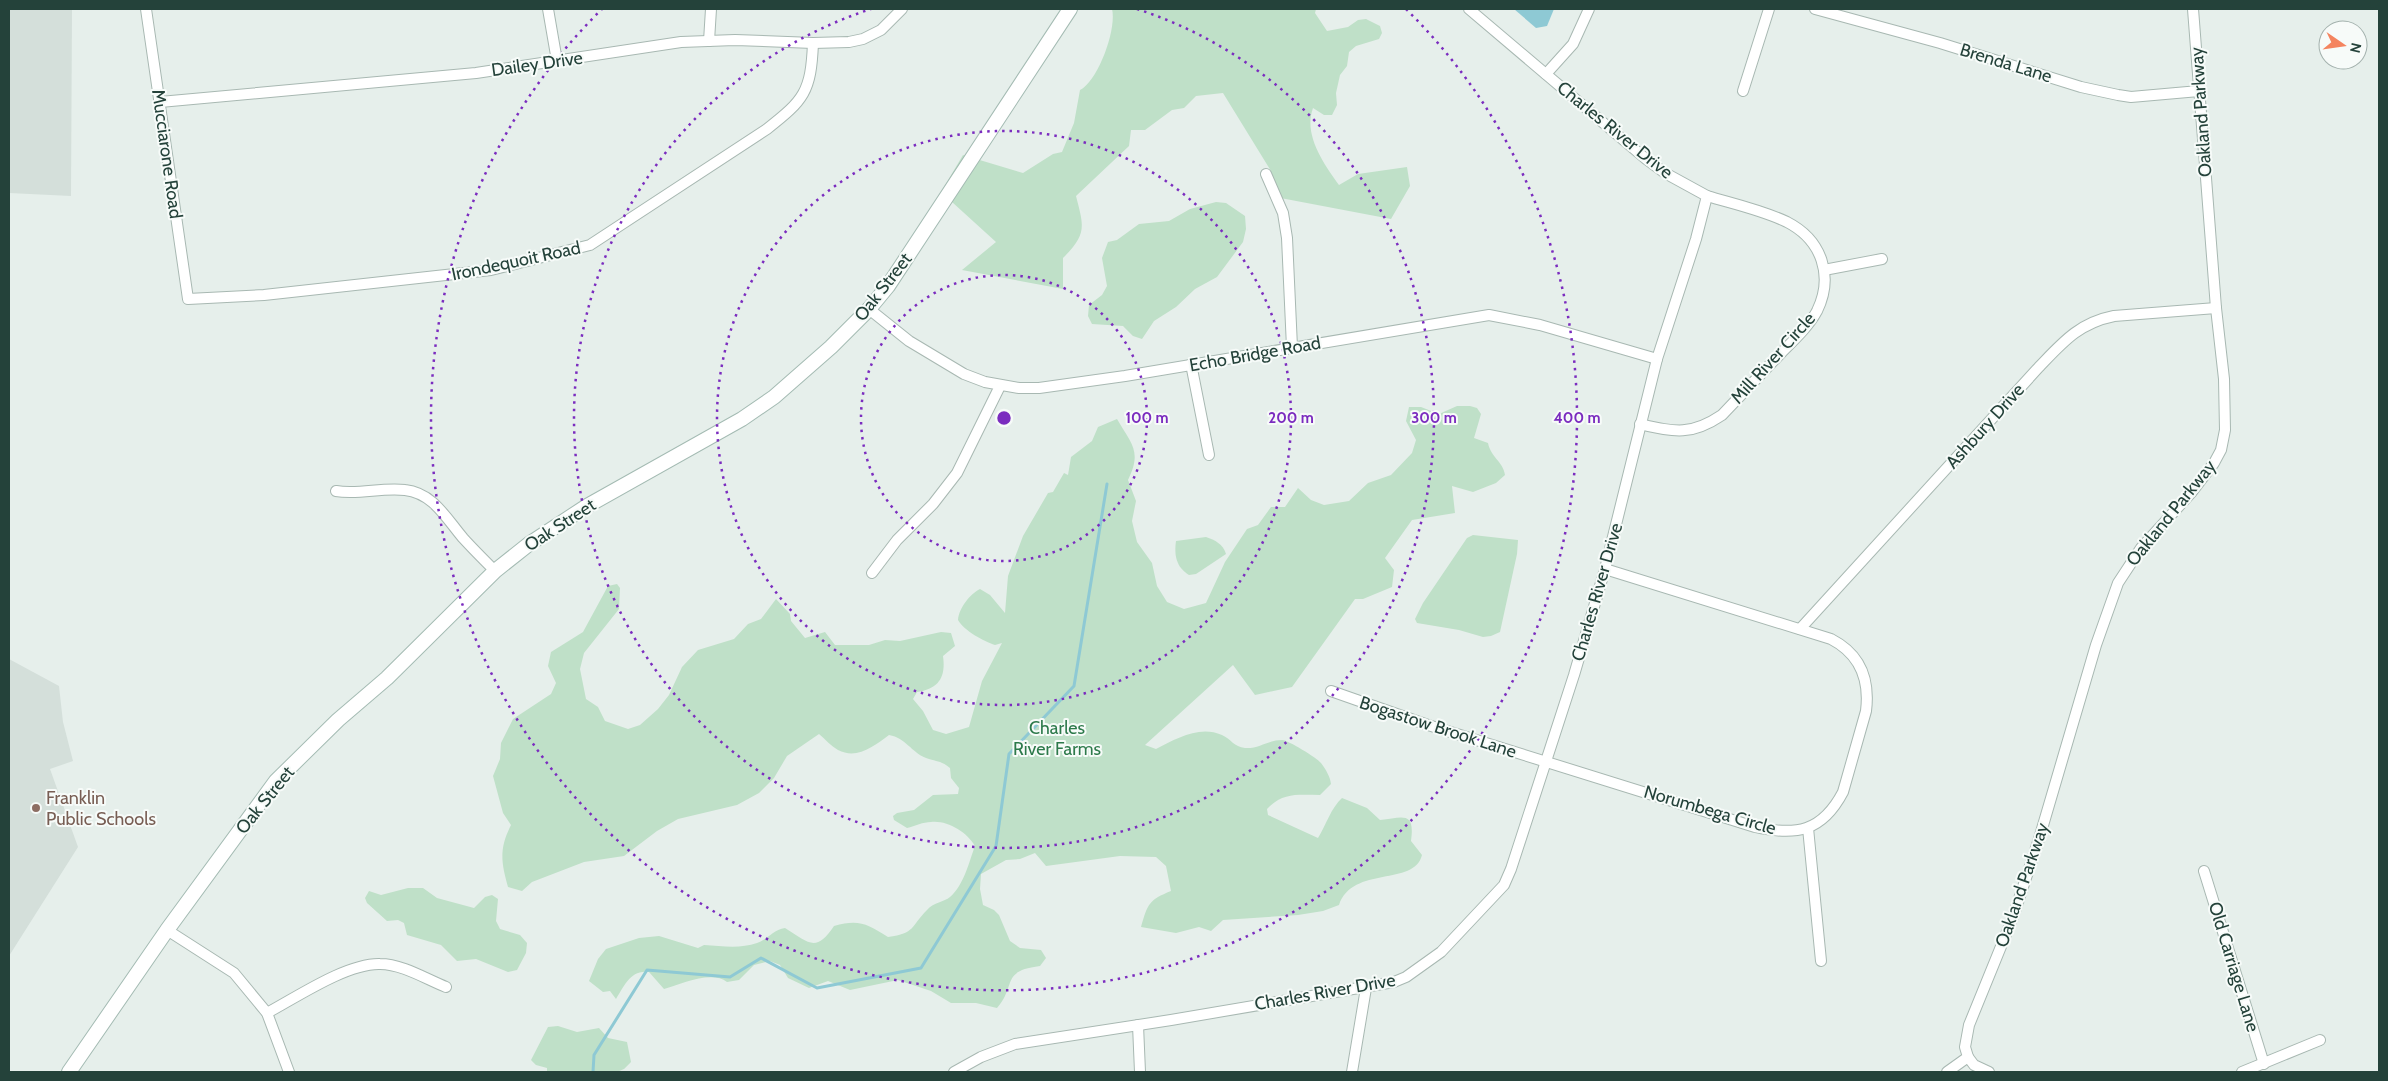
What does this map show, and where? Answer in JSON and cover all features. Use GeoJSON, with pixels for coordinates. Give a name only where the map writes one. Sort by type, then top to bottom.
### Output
{"type":"FeatureCollection","features":[{"type":"Feature","properties":{"kind":"main road","name":"Oak Street"},"geometry":{"type":"LineString","coordinates":[[69,1072],[167,930],[276,781],[338,720],[387,678],[495,571],[529,544],[587,506],[742,419],[798,377],[869,310],[888,286],[1070,9]]}},
{"type":"Feature","properties":{"kind":"street","name":"Mucciarone Road"},"geometry":{"type":"LineString","coordinates":[[146,9],[188,299]]}},
{"type":"Feature","properties":{"kind":"street"},"geometry":{"type":"LineString","coordinates":[[548,9],[557,61]]}},
{"type":"Feature","properties":{"kind":"street"},"geometry":{"type":"LineString","coordinates":[[709,41],[711,9]]}},
{"type":"Feature","properties":{"kind":"street","name":"Dailey Drive"},"geometry":{"type":"LineString","coordinates":[[160,102],[476,73],[681,42],[735,40],[813,43],[849,42],[863,39],[881,30],[902,9]]}},
{"type":"Feature","properties":{"kind":"street","name":"Charles River Drive"},"geometry":{"type":"LineString","coordinates":[[954,1072],[981,1057],[1015,1044],[1366,988],[1400,980],[1421,968],[1442,952],[1504,884],[1546,762],[1605,569],[1657,359],[1707,196],[1665,173],[1646,159],[1469,9]]}},
{"type":"Feature","properties":{"kind":"street"},"geometry":{"type":"LineString","coordinates":[[1546,74],[1573,44],[1589,9]]}},
{"type":"Feature","properties":{"kind":"street"},"geometry":{"type":"LineString","coordinates":[[1743,91],[1769,9]]}},
{"type":"Feature","properties":{"kind":"street","name":"Brenda Lane"},"geometry":{"type":"LineString","coordinates":[[1815,9],[1940,43],[2081,87],[2118,95],[2131,97],[2199,91]]}},
{"type":"Feature","properties":{"kind":"street","name":"Oakland Parkway"},"geometry":{"type":"LineString","coordinates":[[1968,1057],[1965,1047],[1969,1025],[2016,908],[2040,839],[2096,645],[2118,583],[2141,548],[2205,477],[2221,450],[2226,413],[2193,9]]}},
{"type":"Feature","properties":{"kind":"street","name":"Irondequoit Road"},"geometry":{"type":"LineString","coordinates":[[188,299],[264,295],[491,270],[590,245],[767,129],[795,107],[804,95],[812,60],[813,43]]}},
{"type":"Feature","properties":{"kind":"street"},"geometry":{"type":"LineString","coordinates":[[1266,174],[1284,213],[1288,238],[1292,347]]}},
{"type":"Feature","properties":{"kind":"street","name":"Mill River Circle"},"geometry":{"type":"LineString","coordinates":[[1640,424],[1674,432],[1687,432],[1709,424],[1722,415],[1796,338],[1816,313],[1826,277],[1821,257],[1814,245],[1796,228],[1755,210],[1707,196]]}},
{"type":"Feature","properties":{"kind":"street"},"geometry":{"type":"LineString","coordinates":[[1824,270],[1882,259]]}},
{"type":"Feature","properties":{"kind":"street","name":"Ashbury Drive"},"geometry":{"type":"LineString","coordinates":[[1800,629],[2039,367],[2081,328],[2101,319],[2114,316],[2216,308]]}},
{"type":"Feature","properties":{"kind":"street","name":"Echo Bridge Road"},"geometry":{"type":"LineString","coordinates":[[869,310],[909,341],[947,364],[978,380],[1000,386],[1039,388],[1489,315],[1540,324],[1657,359]]}},
{"type":"Feature","properties":{"kind":"street"},"geometry":{"type":"LineString","coordinates":[[1191,364],[1209,455]]}},
{"type":"Feature","properties":{"kind":"street"},"geometry":{"type":"LineString","coordinates":[[872,573],[898,540],[934,504],[957,473],[1000,386]]}},
{"type":"Feature","properties":{"kind":"street"},"geometry":{"type":"LineString","coordinates":[[336,491],[361,493],[404,489],[425,497],[448,518],[462,537],[495,571]]}},
{"type":"Feature","properties":{"kind":"street"},"geometry":{"type":"LineString","coordinates":[[1605,569],[1831,639],[1851,652],[1864,672],[1868,698],[1866,711],[1843,792],[1837,803],[1819,822],[1808,828],[1821,961]]}},
{"type":"Feature","properties":{"kind":"street","name":"Bogastow Brook Lane"},"geometry":{"type":"LineString","coordinates":[[1331,691],[1546,762]]}},
{"type":"Feature","properties":{"kind":"street","name":"Norumbega Circle"},"geometry":{"type":"LineString","coordinates":[[1546,762],[1755,827],[1775,831],[1799,831],[1808,828]]}},
{"type":"Feature","properties":{"kind":"street","name":"Old Carriage Lane"},"geometry":{"type":"LineString","coordinates":[[2204,871],[2264,1064]]}},
{"type":"Feature","properties":{"kind":"street"},"geometry":{"type":"LineString","coordinates":[[167,930],[234,973],[267,1013],[289,1072]]}},
{"type":"Feature","properties":{"kind":"street"},"geometry":{"type":"LineString","coordinates":[[267,1013],[323,982],[359,967],[381,964],[402,968],[446,987]]}},
{"type":"Feature","properties":{"kind":"street"},"geometry":{"type":"LineString","coordinates":[[1352,1072],[1366,988]]}},
{"type":"Feature","properties":{"kind":"street"},"geometry":{"type":"LineString","coordinates":[[1138,1025],[1140,1072]]}},
{"type":"Feature","properties":{"kind":"street"},"geometry":{"type":"LineString","coordinates":[[2242,1072],[2320,1040]]}},
{"type":"Feature","properties":{"kind":"street"},"geometry":{"type":"LineString","coordinates":[[1946,1072],[1968,1057],[1974,1065],[1989,1072]]}},
{"type":"Feature","properties":{"kind":"shaded area"},"geometry":{"type":"Polygon","coordinates":[[[9,9],[72,9],[71,196],[9,193],[9,9]]]}},
{"type":"Feature","properties":{"kind":"shaded area","name":"Franklin Public Schools"},"geometry":{"type":"Polygon","coordinates":[[[9,659],[59,686],[63,722],[73,761],[50,769],[78,847],[9,956],[9,659]]]}},
{"type":"Feature","properties":{"kind":"green space"},"geometry":{"type":"Polygon","coordinates":[[[1112,9],[1316,9],[1315,13],[1327,31],[1348,27],[1358,20],[1366,19],[1380,26],[1382,33],[1379,39],[1356,46],[1349,52],[1347,66],[1340,75],[1336,93],[1337,105],[1332,115],[1324,115],[1313,108],[1311,128],[1317,149],[1339,185],[1358,174],[1407,167],[1410,186],[1391,219],[1270,196],[1271,171],[1223,93],[1196,96],[1184,108],[1172,110],[1145,130],[1131,130],[1129,146],[1076,196],[1081,215],[1082,230],[1076,243],[1063,258],[1063,289],[962,270],[996,242],[941,192],[963,155],[1023,173],[1053,154],[1062,152],[1074,123],[1080,90],[1087,85],[1105,54],[1112,29],[1112,9]]]}},
{"type":"Feature","properties":{"kind":"green space"},"geometry":{"type":"Polygon","coordinates":[[[1216,202],[1226,203],[1245,216],[1246,229],[1243,242],[1217,277],[1195,289],[1176,307],[1154,321],[1142,339],[1133,336],[1123,326],[1092,324],[1088,316],[1089,305],[1102,295],[1107,286],[1102,258],[1108,242],[1117,240],[1139,224],[1169,221],[1190,209],[1216,202]]]}},
{"type":"Feature","properties":{"kind":"green space","name":"Charles River Farms"},"geometry":{"type":"Polygon","coordinates":[[[1457,406],[1477,408],[1481,414],[1474,438],[1488,443],[1502,466],[1505,475],[1496,483],[1473,492],[1452,486],[1455,513],[1412,520],[1385,558],[1394,570],[1392,587],[1363,599],[1355,599],[1292,687],[1255,695],[1233,665],[1145,745],[1156,749],[1196,732],[1213,732],[1245,748],[1277,740],[1290,743],[1321,763],[1328,773],[1331,784],[1320,795],[1285,797],[1267,809],[1268,815],[1318,838],[1342,798],[1367,808],[1380,820],[1406,818],[1411,825],[1411,841],[1422,855],[1417,865],[1408,871],[1369,880],[1357,885],[1346,893],[1339,905],[1323,911],[1298,915],[1223,920],[1211,931],[1199,927],[1176,933],[1141,927],[1150,903],[1171,891],[1166,866],[1156,857],[1120,856],[1046,866],[1035,853],[1020,859],[1006,860],[981,874],[980,889],[983,905],[994,910],[999,915],[1010,941],[1020,948],[1041,950],[1046,958],[1040,966],[1027,968],[1014,975],[1003,1000],[997,1008],[976,1003],[951,1003],[931,991],[898,980],[850,990],[828,981],[809,988],[788,978],[780,965],[770,961],[754,965],[739,980],[727,982],[713,977],[696,979],[664,989],[649,972],[637,973],[625,984],[616,999],[610,991],[603,992],[589,981],[598,959],[606,949],[639,938],[659,936],[698,948],[704,945],[738,947],[757,943],[785,928],[812,943],[822,940],[834,926],[850,923],[868,926],[888,937],[908,931],[930,907],[948,899],[955,892],[966,873],[975,846],[967,836],[950,825],[937,822],[922,823],[907,828],[894,820],[893,816],[897,813],[914,810],[933,795],[958,794],[959,788],[951,778],[950,768],[941,762],[926,758],[900,739],[889,735],[859,753],[845,753],[838,750],[819,734],[787,756],[774,778],[759,793],[737,805],[678,819],[657,831],[624,856],[584,862],[532,882],[522,891],[508,887],[502,856],[504,841],[511,825],[503,813],[493,776],[500,759],[501,743],[513,719],[551,694],[556,683],[548,666],[551,652],[583,632],[608,586],[617,584],[620,588],[619,609],[584,653],[580,669],[586,699],[598,707],[605,721],[628,729],[640,725],[658,709],[669,695],[682,667],[698,650],[734,639],[748,624],[761,619],[776,599],[790,614],[791,621],[805,638],[825,632],[835,645],[869,645],[885,640],[900,641],[941,632],[951,633],[955,646],[943,656],[942,676],[936,685],[917,692],[913,699],[923,711],[933,730],[946,734],[969,727],[982,681],[1002,643],[995,645],[969,632],[958,620],[960,611],[969,598],[980,589],[990,595],[1005,613],[1008,576],[1023,536],[1048,493],[1053,492],[1064,473],[1068,475],[1071,457],[1092,441],[1098,427],[1117,419],[1131,442],[1135,455],[1128,480],[1136,501],[1132,521],[1137,542],[1152,563],[1157,586],[1167,602],[1184,609],[1206,603],[1225,562],[1247,529],[1258,525],[1271,507],[1285,507],[1298,488],[1311,500],[1324,505],[1349,501],[1368,483],[1391,475],[1412,453],[1416,440],[1406,421],[1409,407],[1421,407],[1439,414],[1457,406]]]}},
{"type":"Feature","properties":{"kind":"green space"},"geometry":{"type":"Polygon","coordinates":[[[1473,535],[1518,540],[1517,554],[1500,632],[1483,637],[1459,630],[1417,623],[1415,619],[1423,603],[1467,538],[1473,535]]]}},
{"type":"Feature","properties":{"kind":"green space"},"geometry":{"type":"Polygon","coordinates":[[[1206,537],[1218,543],[1226,554],[1196,574],[1189,575],[1181,568],[1177,560],[1175,551],[1176,541],[1206,537]]]}},
{"type":"Feature","properties":{"kind":"green space"},"geometry":{"type":"Polygon","coordinates":[[[408,888],[423,888],[437,898],[474,908],[485,897],[492,895],[498,899],[496,921],[500,929],[520,935],[527,943],[526,953],[517,970],[508,972],[476,959],[457,961],[441,945],[407,935],[404,923],[398,920],[387,921],[367,903],[365,898],[369,891],[381,895],[408,888]]]}},
{"type":"Feature","properties":{"kind":"green space"},"geometry":{"type":"Polygon","coordinates":[[[558,1026],[577,1032],[599,1028],[608,1038],[627,1042],[631,1062],[624,1069],[617,1072],[547,1072],[547,1068],[536,1065],[531,1060],[548,1027],[558,1026]]]}},
{"type":"Feature","properties":{"kind":"water"},"geometry":{"type":"Polygon","coordinates":[[[1514,9],[1554,9],[1547,26],[1536,28],[1514,9]]]}},
{"type":"Feature","properties":{"kind":"waterway"},"geometry":{"type":"LineString","coordinates":[[593,1072],[594,1055],[647,970],[730,977],[761,958],[817,988],[921,968],[996,846],[1009,754],[1074,686],[1107,484]]}},
{"type":"Feature","properties":{"kind":"place","name":"Franklin Public Schools"},"geometry":{"type":"Point","coordinates":[36,808]}}]}
